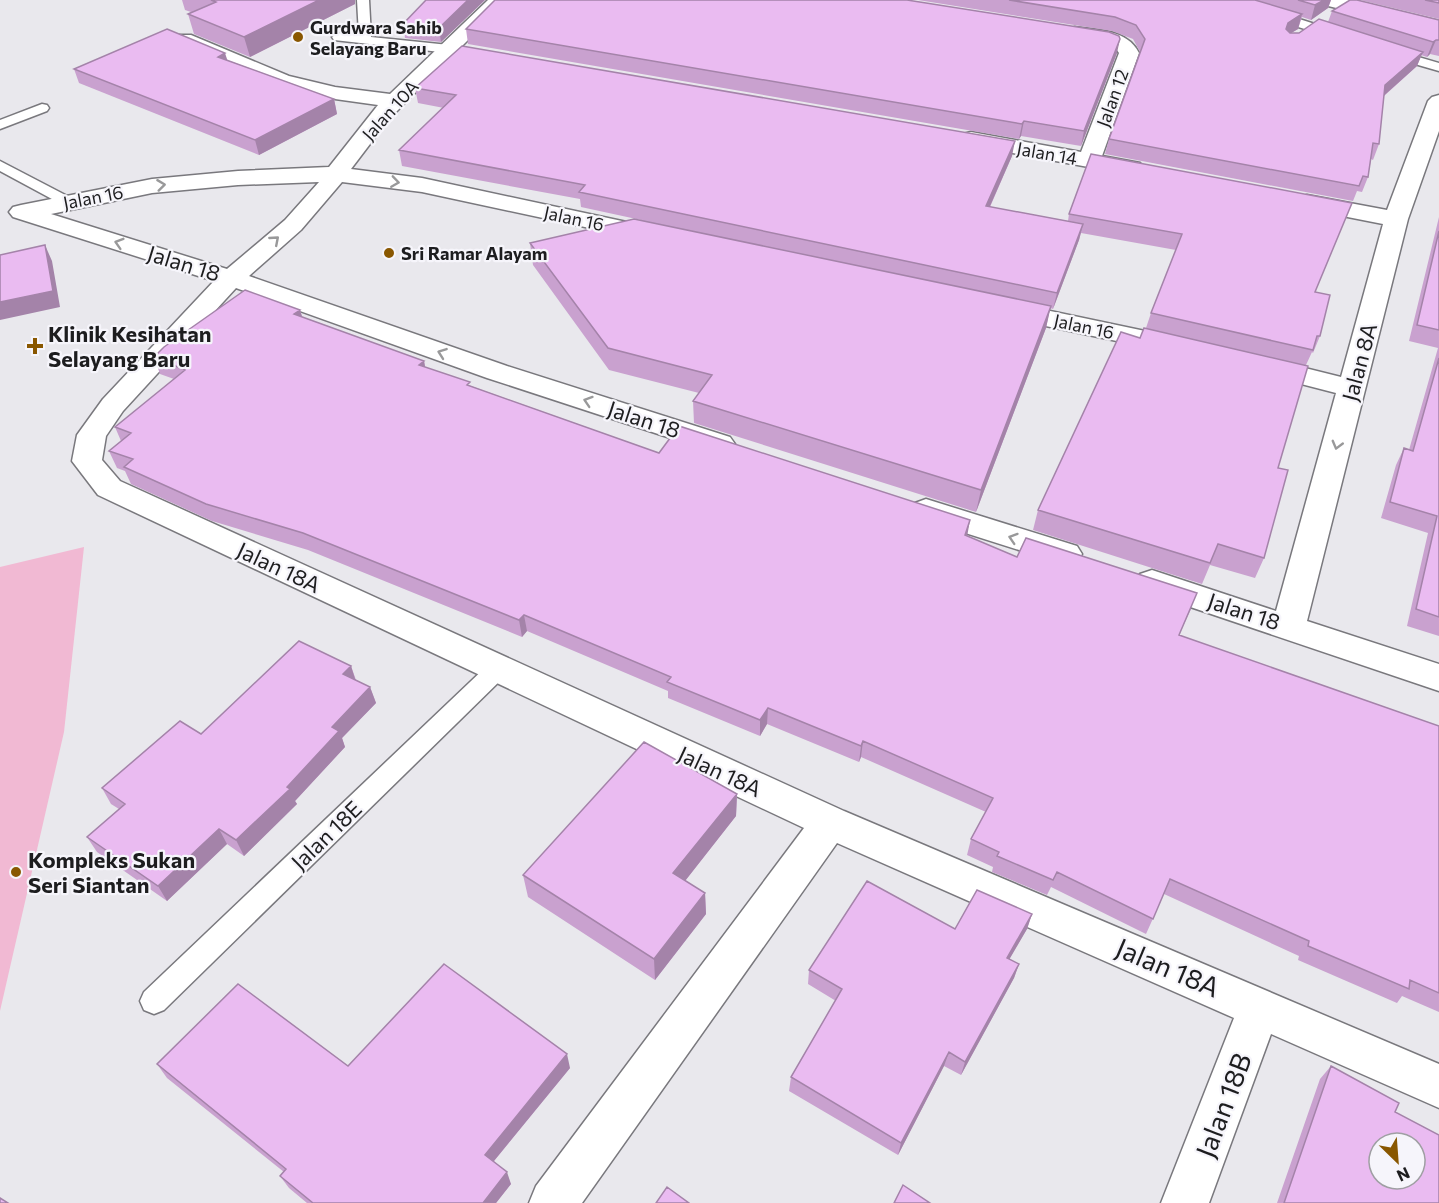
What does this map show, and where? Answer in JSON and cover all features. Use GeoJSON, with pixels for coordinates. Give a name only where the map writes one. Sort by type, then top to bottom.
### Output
{"type":"FeatureCollection","features":[{"type":"Feature","properties":{"kind":"street","name":"Jalan 10A"},"geometry":{"type":"LineString","coordinates":[[337,174],[381,114],[499,0]]}},
{"type":"Feature","properties":{"kind":"street"},"geometry":{"type":"LineString","coordinates":[[1334,9],[1439,27]]}},
{"type":"Feature","properties":{"kind":"street","name":"Jalan 12"},"geometry":{"type":"LineString","coordinates":[[1056,30],[1112,39],[1125,45],[1129,53],[1089,160]]}},
{"type":"Feature","properties":{"kind":"street"},"geometry":{"type":"LineString","coordinates":[[174,35],[282,80],[335,93],[394,101]]}},
{"type":"Feature","properties":{"kind":"street"},"geometry":{"type":"LineString","coordinates":[[448,49],[472,53]]}},
{"type":"Feature","properties":{"kind":"street","name":"Jalan 8A"},"geometry":{"type":"LineString","coordinates":[[1289,626],[1396,219],[1439,101]]}},
{"type":"Feature","properties":{"kind":"street","name":"Jalan 14"},"geometry":{"type":"LineString","coordinates":[[949,136],[1158,173]]}},
{"type":"Feature","properties":{"kind":"street","name":"Jalan 16"},"geometry":{"type":"LineString","coordinates":[[11,215],[68,202],[176,183],[337,174],[422,185],[667,237]]}},
{"type":"Feature","properties":{"kind":"street","name":"Jalan 18A"},"geometry":{"type":"LineString","coordinates":[[337,174],[292,225],[231,278],[113,405],[92,435],[87,461],[109,488],[830,822],[1439,1086]]}},
{"type":"Feature","properties":{"kind":"street"},"geometry":{"type":"LineString","coordinates":[[1284,198],[1396,219]]}},
{"type":"Feature","properties":{"kind":"street","name":"Jalan 18"},"geometry":{"type":"LineString","coordinates":[[11,215],[231,278],[497,372],[746,452]]}},
{"type":"Feature","properties":{"kind":"street","name":"Jalan 16"},"geometry":{"type":"LineString","coordinates":[[983,304],[1182,346]]}},
{"type":"Feature","properties":{"kind":"street"},"geometry":{"type":"LineString","coordinates":[[1239,360],[1352,388]]}},
{"type":"Feature","properties":{"kind":"street"},"geometry":{"type":"LineString","coordinates":[[904,503],[1097,564]]}},
{"type":"Feature","properties":{"kind":"street","name":"Jalan 18"},"geometry":{"type":"LineString","coordinates":[[1131,575],[1439,678]]}},
{"type":"Feature","properties":{"kind":"street"},"geometry":{"type":"LineString","coordinates":[[554,1203],[830,822]]}},
{"type":"Feature","properties":{"kind":"street","name":"Jalan 18B"},"geometry":{"type":"LineString","coordinates":[[1185,1203],[1260,1007]]}},
{"type":"Feature","properties":{"kind":"lane"},"geometry":{"type":"LineString","coordinates":[[363,0],[365,40]]}},
{"type":"Feature","properties":{"kind":"lane"},"geometry":{"type":"LineString","coordinates":[[1297,37],[1334,9]]}},
{"type":"Feature","properties":{"kind":"lane"},"geometry":{"type":"LineString","coordinates":[[1259,10],[1346,38]]}},
{"type":"Feature","properties":{"kind":"lane"},"geometry":{"type":"LineString","coordinates":[[338,37],[448,49]]}},
{"type":"Feature","properties":{"kind":"lane"},"geometry":{"type":"LineString","coordinates":[[1378,49],[1439,68]]}},
{"type":"Feature","properties":{"kind":"lane"},"geometry":{"type":"LineString","coordinates":[[0,125],[42,108]]}},
{"type":"Feature","properties":{"kind":"lane"},"geometry":{"type":"LineString","coordinates":[[0,165],[68,202]]}},
{"type":"Feature","properties":{"kind":"lane","name":"Jalan 18E"},"geometry":{"type":"LineString","coordinates":[[154,1001],[498,669]]}},
{"type":"Feature","properties":{"kind":"shaded area","name":"Kompleks Sukan Seri Siantan"},"geometry":{"type":"Polygon","coordinates":[[[84,547],[64,732],[0,1011],[0,567],[84,547]]]}},
{"type":"Feature","properties":{"kind":"building"},"geometry":{"type":"Polygon","coordinates":[[[211,0],[319,0],[244,37],[188,14],[216,2],[211,0]]]}},
{"type":"Feature","properties":{"kind":"building"},"geometry":{"type":"Polygon","coordinates":[[[426,0],[468,0],[439,28],[403,24],[426,0]]]}},
{"type":"Feature","properties":{"kind":"building"},"geometry":{"type":"Polygon","coordinates":[[[495,0],[907,0],[1109,32],[1119,36],[1120,39],[1084,131],[1024,121],[1022,124],[466,29],[495,0]]]}},
{"type":"Feature","properties":{"kind":"building"},"geometry":{"type":"Polygon","coordinates":[[[1009,0],[1255,0],[1302,14],[1288,23],[1286,29],[1290,33],[1299,33],[1319,19],[1423,52],[1385,85],[1379,144],[1373,143],[1368,177],[1363,176],[1359,186],[1109,139],[1145,39],[1136,25],[1115,17],[1009,0]]]}},
{"type":"Feature","properties":{"kind":"building"},"geometry":{"type":"Polygon","coordinates":[[[1298,0],[1324,0],[1315,5],[1298,0]]]}},
{"type":"Feature","properties":{"kind":"building"},"geometry":{"type":"Polygon","coordinates":[[[1350,0],[1439,20],[1439,40],[1433,42],[1332,11],[1350,0]]]}},
{"type":"Feature","properties":{"kind":"building"},"geometry":{"type":"Polygon","coordinates":[[[167,29],[225,53],[218,57],[334,99],[255,140],[74,69],[167,29]]]}},
{"type":"Feature","properties":{"kind":"building"},"geometry":{"type":"Polygon","coordinates":[[[462,46],[1015,141],[986,206],[1083,224],[1057,293],[579,192],[585,185],[399,150],[456,95],[415,88],[462,46]]]}},
{"type":"Feature","properties":{"kind":"building"},"geometry":{"type":"Polygon","coordinates":[[[1091,154],[1352,203],[1315,292],[1330,295],[1320,336],[1317,336],[1313,350],[1151,313],[1182,234],[1069,214],[1091,154]]]}},
{"type":"Feature","properties":{"kind":"building"},"geometry":{"type":"Polygon","coordinates":[[[634,219],[1051,306],[981,490],[693,401],[712,375],[608,348],[530,243],[634,219]]]}},
{"type":"Feature","properties":{"kind":"building"},"geometry":{"type":"Polygon","coordinates":[[[1439,231],[1439,330],[1417,325],[1439,231]]]}},
{"type":"Feature","properties":{"kind":"building"},"geometry":{"type":"Polygon","coordinates":[[[45,245],[53,291],[0,302],[0,255],[45,245]]]}},
{"type":"Feature","properties":{"kind":"building"},"geometry":{"type":"Polygon","coordinates":[[[245,290],[300,310],[294,314],[424,361],[419,365],[470,382],[467,385],[659,453],[679,426],[970,520],[965,535],[1017,557],[1026,538],[1197,593],[1179,635],[1439,726],[1439,993],[1410,980],[1409,989],[1308,946],[1309,941],[1170,879],[1153,919],[1057,872],[1053,880],[997,856],[999,852],[971,839],[993,798],[863,741],[861,746],[768,708],[760,720],[667,682],[671,677],[524,615],[519,620],[303,533],[206,504],[124,467],[133,459],[109,451],[131,433],[115,427],[185,370],[154,357],[164,347],[245,290]]]}},
{"type":"Feature","properties":{"kind":"building"},"geometry":{"type":"Polygon","coordinates":[[[1144,328],[1308,366],[1278,468],[1288,470],[1264,558],[1218,544],[1210,563],[1038,510],[1121,332],[1140,338],[1144,328]]]}},
{"type":"Feature","properties":{"kind":"building"},"geometry":{"type":"Polygon","coordinates":[[[1439,358],[1439,617],[1416,609],[1437,516],[1390,502],[1404,448],[1413,451],[1439,358]]]}},
{"type":"Feature","properties":{"kind":"building"},"geometry":{"type":"Polygon","coordinates":[[[299,641],[351,666],[343,674],[370,687],[332,727],[339,731],[287,787],[290,789],[236,840],[219,829],[158,886],[87,837],[125,804],[102,788],[180,721],[201,734],[299,641]]]}},
{"type":"Feature","properties":{"kind":"building"},"geometry":{"type":"Polygon","coordinates":[[[644,742],[737,794],[673,873],[705,893],[654,959],[523,875],[644,742]]]}},
{"type":"Feature","properties":{"kind":"building"},"geometry":{"type":"Polygon","coordinates":[[[867,881],[955,929],[977,890],[1032,914],[1007,958],[1019,964],[965,1062],[949,1052],[901,1143],[791,1077],[842,989],[809,970],[867,881]]]}},
{"type":"Feature","properties":{"kind":"building"},"geometry":{"type":"Polygon","coordinates":[[[444,964],[567,1054],[485,1155],[507,1172],[483,1203],[313,1203],[280,1176],[286,1169],[157,1064],[238,984],[348,1066],[444,964]]]}},
{"type":"Feature","properties":{"kind":"building"},"geometry":{"type":"Polygon","coordinates":[[[1331,1066],[1399,1103],[1395,1112],[1439,1135],[1439,1203],[1284,1203],[1331,1066]]]}},
{"type":"Feature","properties":{"kind":"building"},"geometry":{"type":"Polygon","coordinates":[[[903,1185],[930,1203],[894,1203],[903,1185]]]}},
{"type":"Feature","properties":{"kind":"building"},"geometry":{"type":"Polygon","coordinates":[[[667,1187],[689,1203],[656,1203],[667,1187]]]}},
{"type":"Feature","properties":{"kind":"place","name":"Gurdwara Sahib Selayang Baru"},"geometry":{"type":"Point","coordinates":[298,37]}},
{"type":"Feature","properties":{"kind":"place","name":"Sri Ramar Alayam"},"geometry":{"type":"Point","coordinates":[389,253]}},
{"type":"Feature","properties":{"kind":"place","name":"Klinik Kesihatan Selayang Baru"},"geometry":{"type":"Point","coordinates":[35,346]}},
{"type":"Feature","properties":{"kind":"place","name":"Kompleks Sukan Seri Siantan"},"geometry":{"type":"Point","coordinates":[16,872]}}]}
